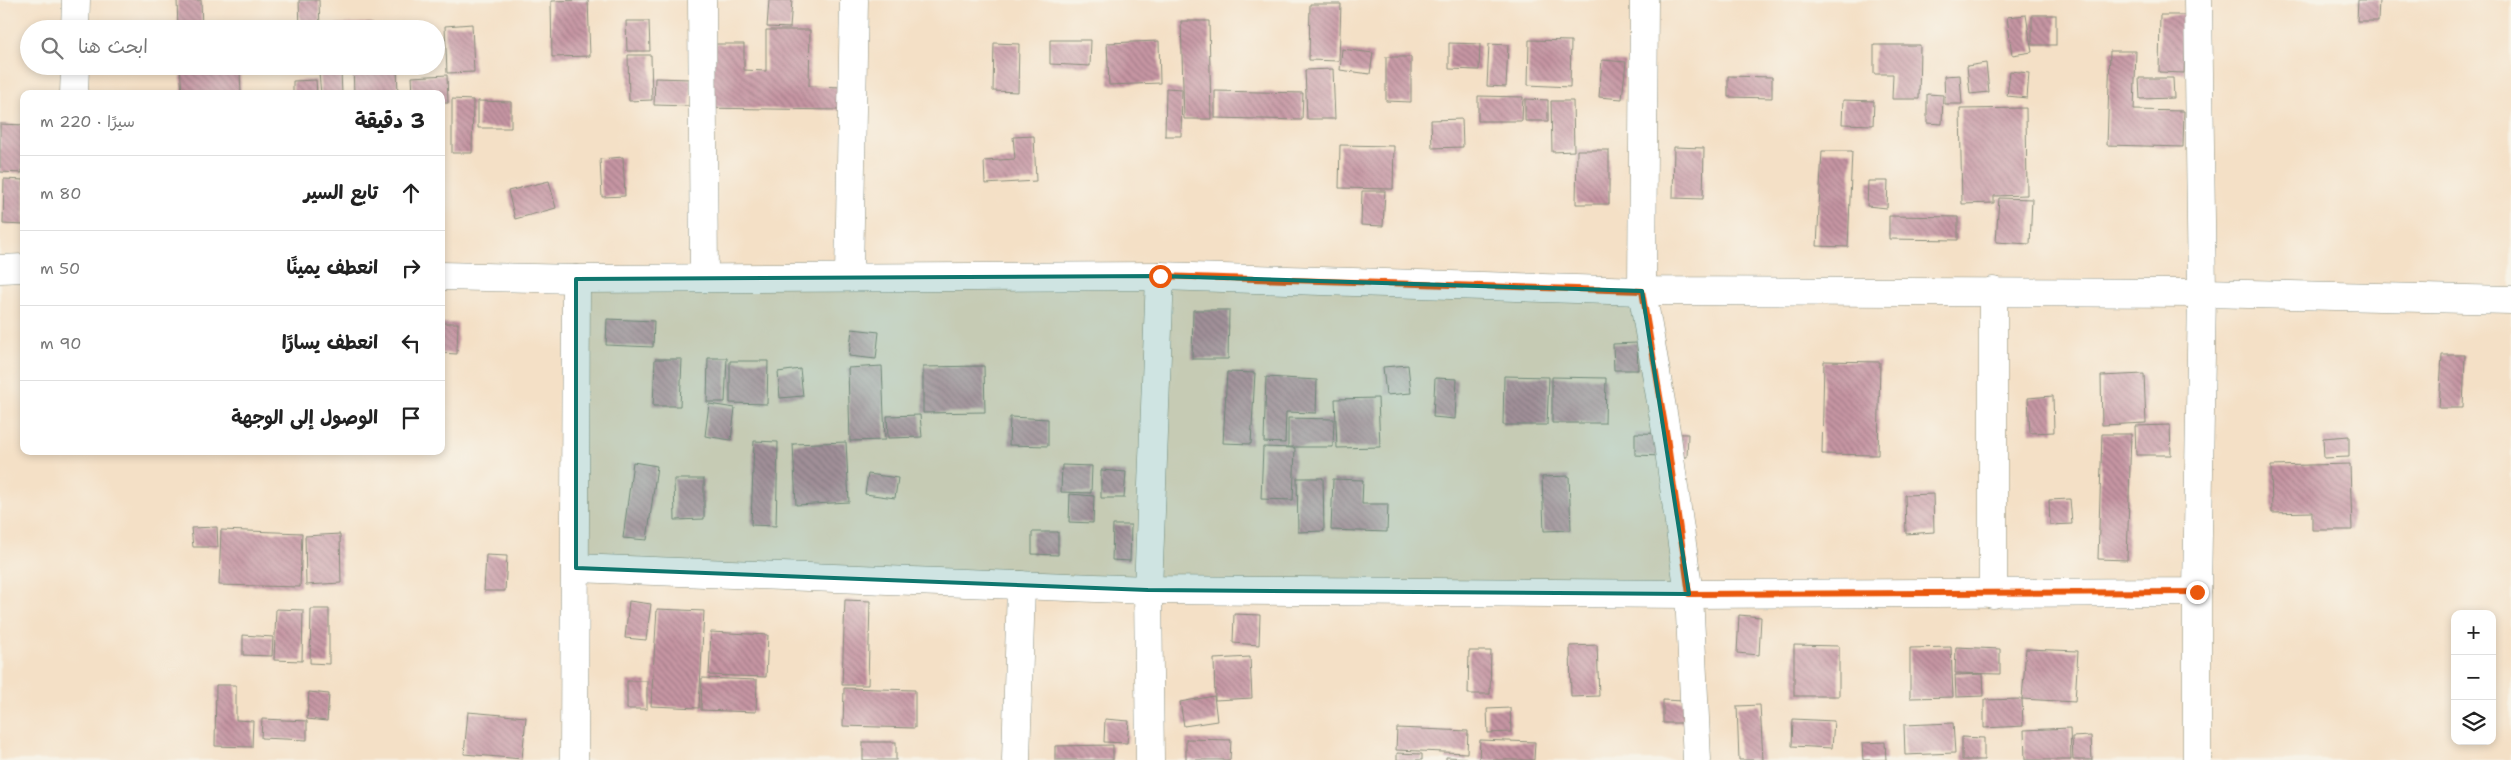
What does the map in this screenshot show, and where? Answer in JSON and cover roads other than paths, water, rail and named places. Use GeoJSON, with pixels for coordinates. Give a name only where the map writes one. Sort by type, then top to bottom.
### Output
{"type":"FeatureCollection","features":[{"type":"Feature","properties":{"kind":"street"},"geometry":{"type":"LineString","coordinates":[[75,20],[76,0]]}},
{"type":"Feature","properties":{"kind":"street"},"geometry":{"type":"LineString","coordinates":[[702,0],[704,278]]}},
{"type":"Feature","properties":{"kind":"street"},"geometry":{"type":"LineString","coordinates":[[849,276],[854,0]]}},
{"type":"Feature","properties":{"kind":"street"},"geometry":{"type":"LineString","coordinates":[[1644,0],[1642,291],[1667,437],[1689,594],[1697,760]]}},
{"type":"Feature","properties":{"kind":"street"},"geometry":{"type":"LineString","coordinates":[[2197,760],[2197,592],[2202,293],[2198,0]]}},
{"type":"Feature","properties":{"kind":"street"},"geometry":{"type":"LineString","coordinates":[[74,90],[75,75]]}},
{"type":"Feature","properties":{"kind":"street"},"geometry":{"type":"LineString","coordinates":[[0,269],[20,268]]}},
{"type":"Feature","properties":{"kind":"street"},"geometry":{"type":"LineString","coordinates":[[445,276],[576,279],[849,276],[1160,276],[1642,291],[2202,293],[2511,300]]}},
{"type":"Feature","properties":{"kind":"street"},"geometry":{"type":"LineString","coordinates":[[1150,760],[1148,590],[1160,276]]}},
{"type":"Feature","properties":{"kind":"street"},"geometry":{"type":"LineString","coordinates":[[574,760],[576,279]]}},
{"type":"Feature","properties":{"kind":"street"},"geometry":{"type":"LineString","coordinates":[[1993,291],[1993,594]]}},
{"type":"Feature","properties":{"kind":"street"},"geometry":{"type":"LineString","coordinates":[[576,568],[1148,590],[1689,594],[2197,592]]}},
{"type":"Feature","properties":{"kind":"street"},"geometry":{"type":"LineString","coordinates":[[1016,760],[1021,585]]}}]}
